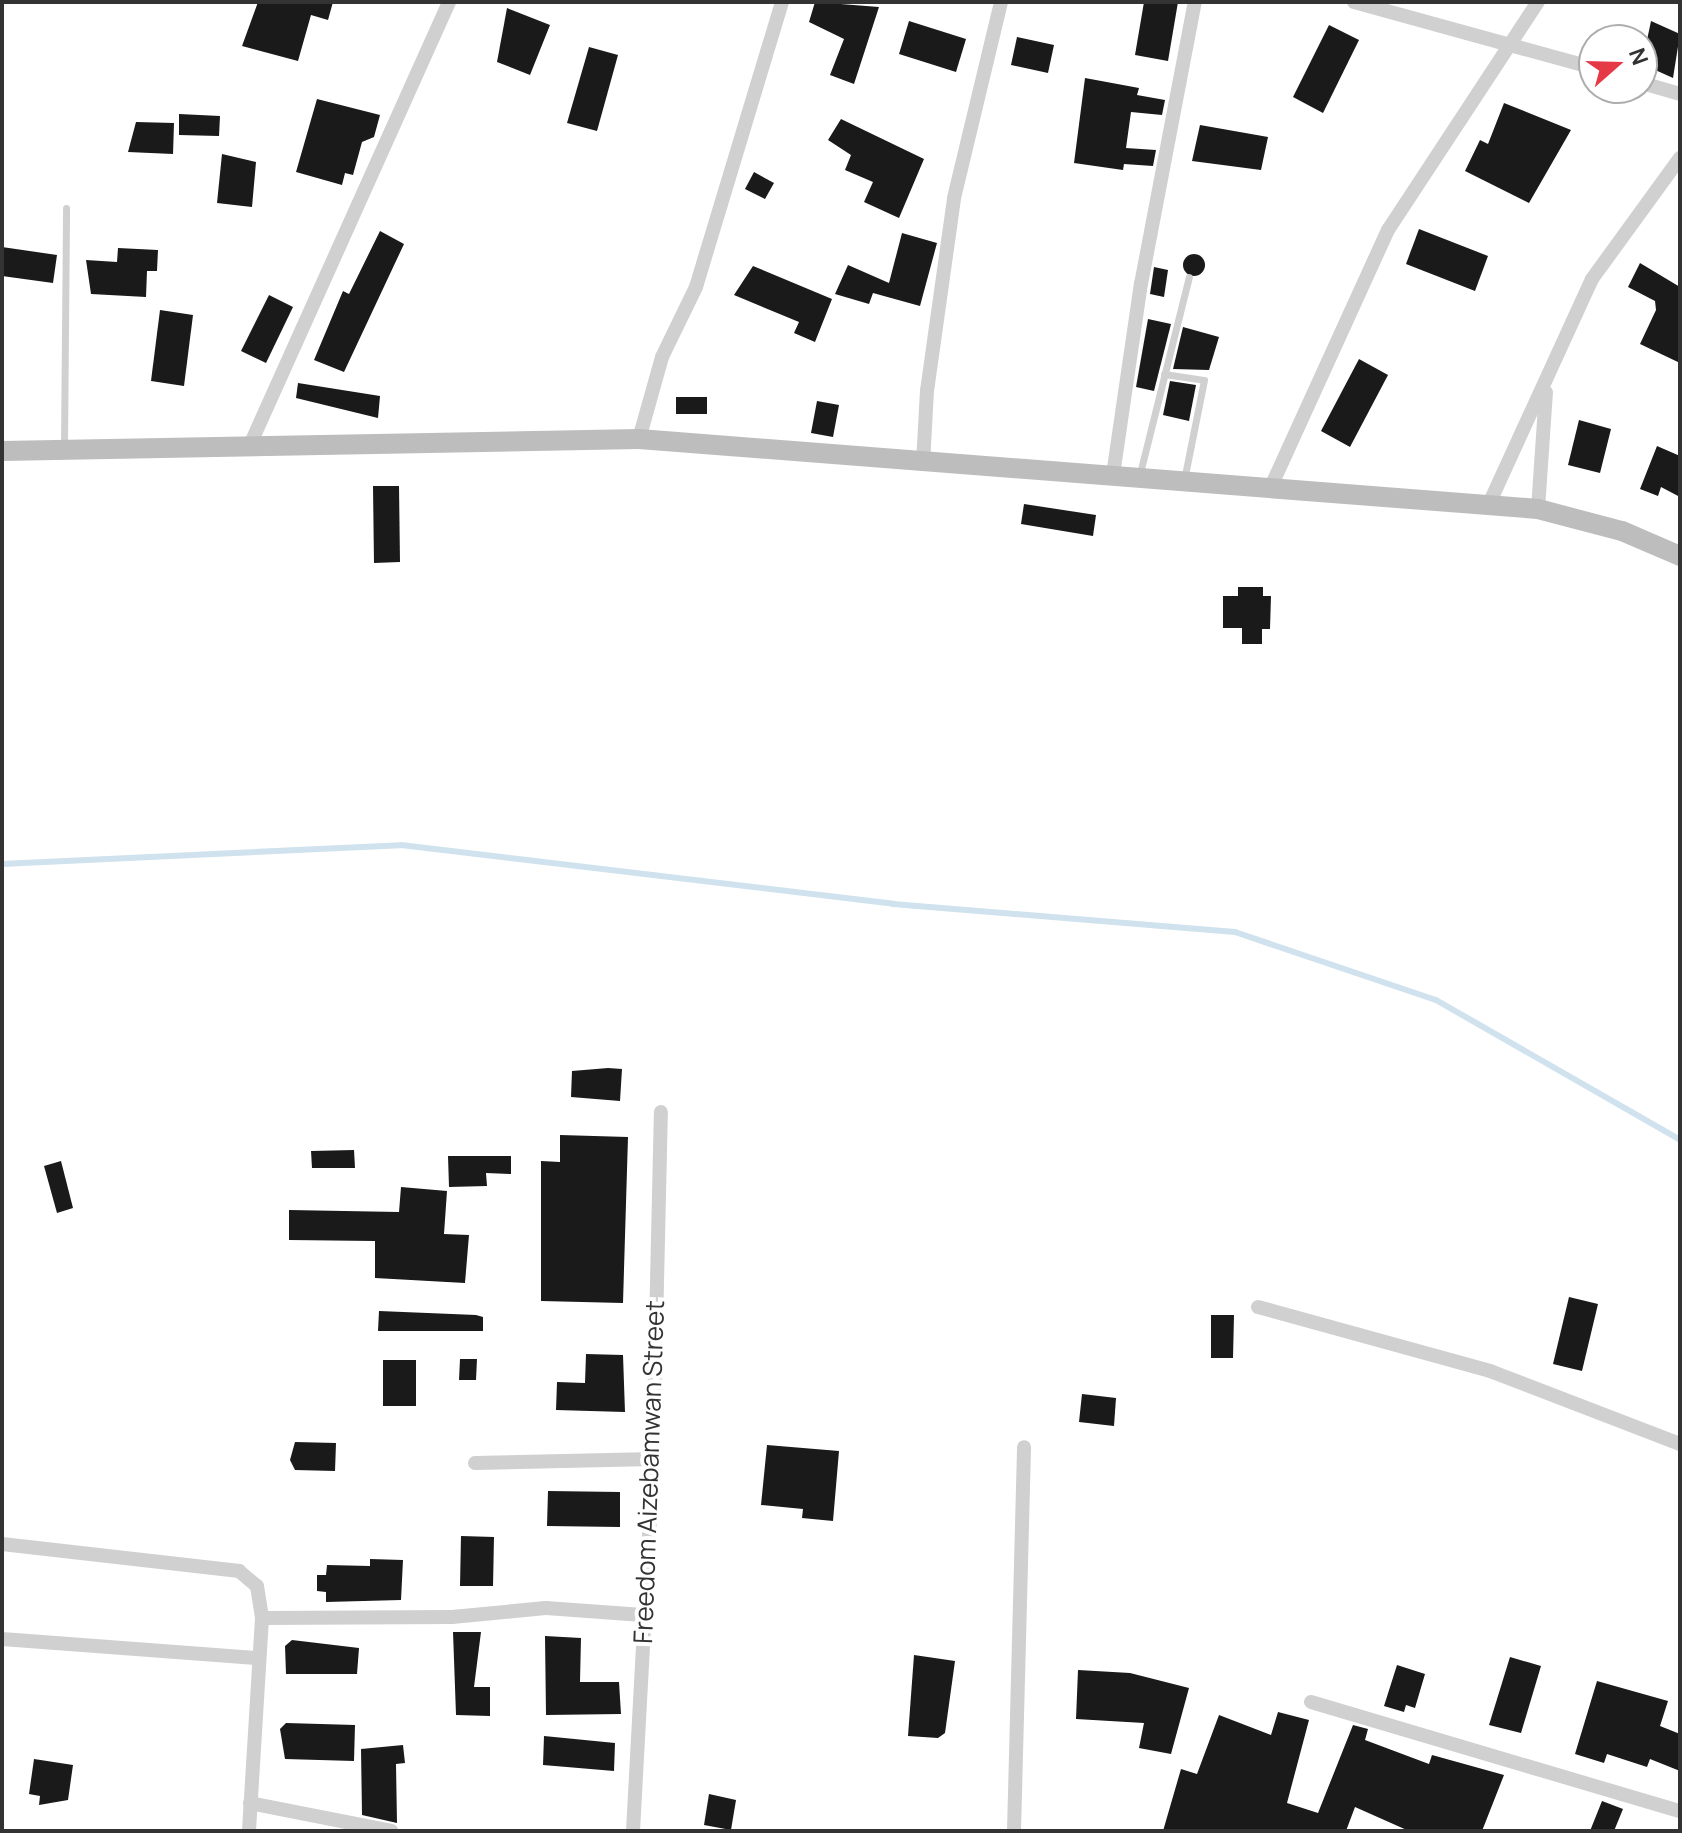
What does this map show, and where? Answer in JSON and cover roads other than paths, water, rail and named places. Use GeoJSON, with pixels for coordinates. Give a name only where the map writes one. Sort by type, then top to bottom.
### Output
{"type":"FeatureCollection","features":[{"type":"Feature","properties":{"kind":"street"},"geometry":{"type":"LineString","coordinates":[[250,445],[449,2]]}},
{"type":"Feature","properties":{"kind":"street"},"geometry":{"type":"LineString","coordinates":[[639,439],[662,357],[696,287],[782,2]]}},
{"type":"Feature","properties":{"kind":"street"},"geometry":{"type":"LineString","coordinates":[[923,464],[927,391],[954,198],[1001,2]]}},
{"type":"Feature","properties":{"kind":"street"},"geometry":{"type":"LineString","coordinates":[[1113,475],[1141,284],[1195,2]]}},
{"type":"Feature","properties":{"kind":"street"},"geometry":{"type":"LineString","coordinates":[[1354,2],[1578,63]]}},
{"type":"Feature","properties":{"kind":"street"},"geometry":{"type":"LineString","coordinates":[[1269,491],[1388,230],[1538,2]]}},
{"type":"Feature","properties":{"kind":"street"},"geometry":{"type":"LineString","coordinates":[[1658,88],[1680,94]]}},
{"type":"Feature","properties":{"kind":"street"},"geometry":{"type":"LineString","coordinates":[[1489,504],[1592,279],[1680,158]]}},
{"type":"Feature","properties":{"kind":"street"},"geometry":{"type":"LineString","coordinates":[[1538,509],[1546,383]]}},
{"type":"Feature","properties":{"kind":"street"},"geometry":{"type":"LineString","coordinates":[[2,451],[639,439],[923,464],[1183,480],[1269,491],[1538,509],[1622,531],[1680,556]]}},
{"type":"Feature","properties":{"kind":"street","name":"Freedom Aizebamwan Street"},"geometry":{"type":"LineString","coordinates":[[633,1831],[653,1459],[661,1112]]}},
{"type":"Feature","properties":{"kind":"street"},"geometry":{"type":"LineString","coordinates":[[1258,1307],[1490,1371],[1680,1444]]}},
{"type":"Feature","properties":{"kind":"street"},"geometry":{"type":"LineString","coordinates":[[1014,1831],[1024,1447]]}},
{"type":"Feature","properties":{"kind":"street"},"geometry":{"type":"LineString","coordinates":[[475,1463],[653,1459]]}},
{"type":"Feature","properties":{"kind":"street"},"geometry":{"type":"LineString","coordinates":[[2,1544],[239,1571],[257,1586],[262,1618],[256,1658],[249,1831]]}},
{"type":"Feature","properties":{"kind":"street"},"geometry":{"type":"LineString","coordinates":[[262,1618],[452,1617],[546,1608],[643,1615]]}},
{"type":"Feature","properties":{"kind":"street"},"geometry":{"type":"LineString","coordinates":[[2,1639],[256,1658]]}},
{"type":"Feature","properties":{"kind":"street"},"geometry":{"type":"LineString","coordinates":[[1311,1702],[1680,1811]]}},
{"type":"Feature","properties":{"kind":"street"},"geometry":{"type":"LineString","coordinates":[[250,1803],[391,1831]]}},
{"type":"Feature","properties":{"kind":"lane"},"geometry":{"type":"LineString","coordinates":[[64,449],[66,208]]}},
{"type":"Feature","properties":{"kind":"lane"},"geometry":{"type":"LineString","coordinates":[[1139,478],[1189,277]]}},
{"type":"Feature","properties":{"kind":"lane"},"geometry":{"type":"LineString","coordinates":[[1164,374],[1204,380],[1183,480]]}},
{"type":"Feature","properties":{"kind":"waterway"},"geometry":{"type":"LineString","coordinates":[[2,864],[401,845],[893,904],[1235,932],[1436,1000],[1680,1140]]}}]}
